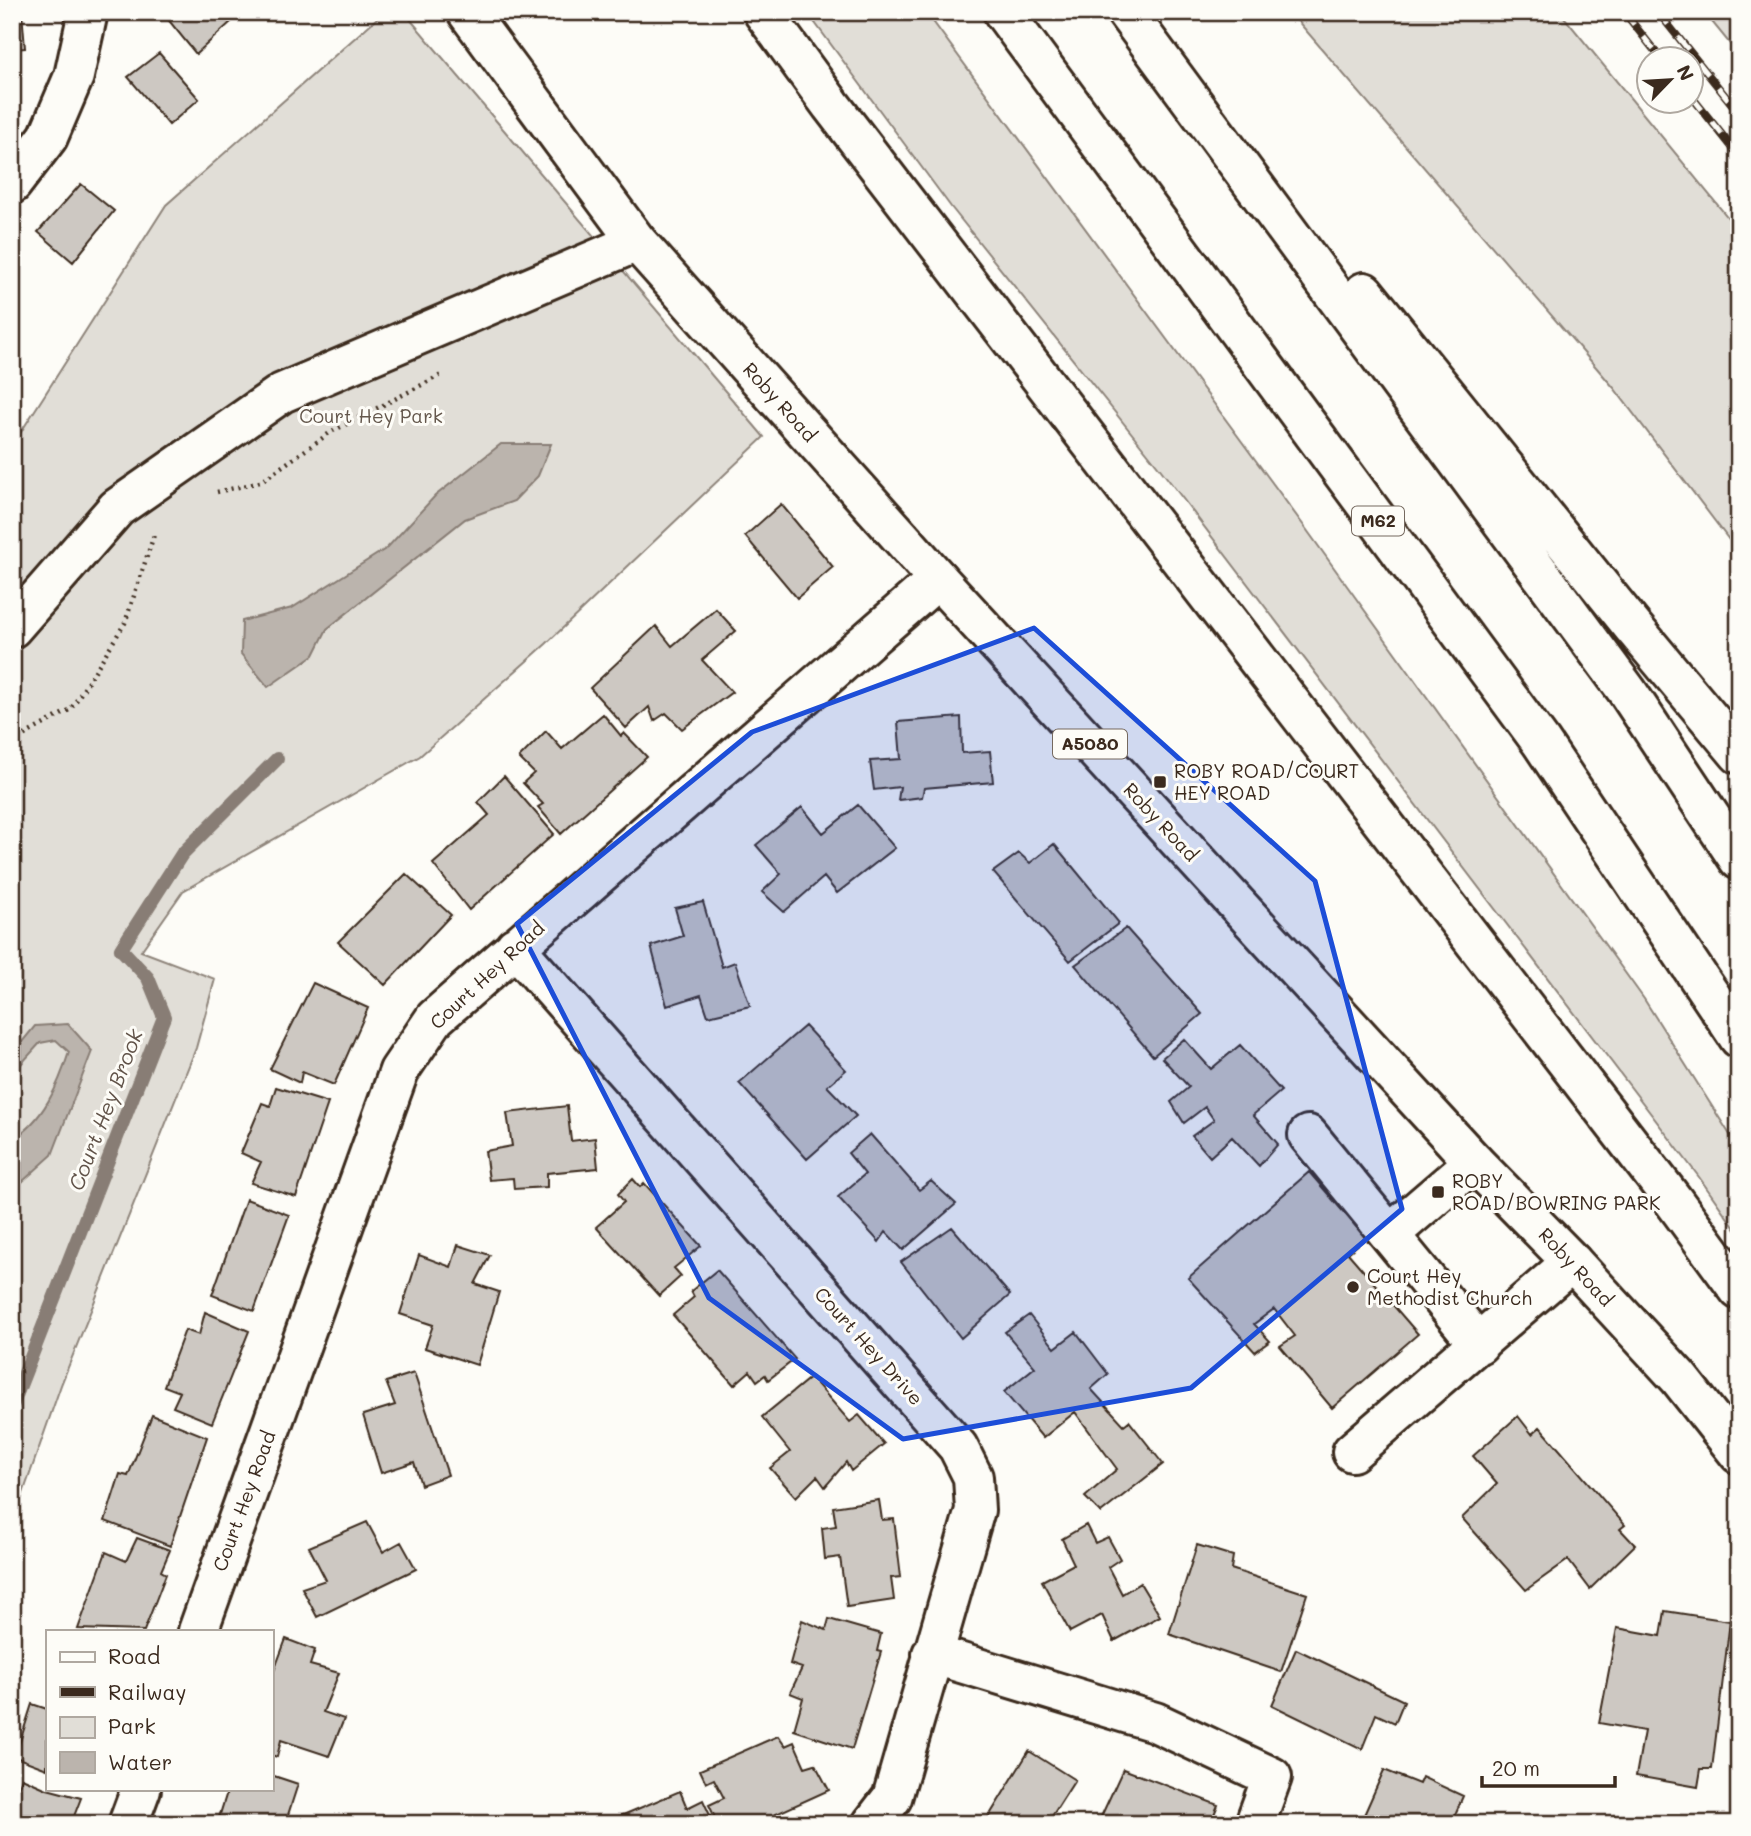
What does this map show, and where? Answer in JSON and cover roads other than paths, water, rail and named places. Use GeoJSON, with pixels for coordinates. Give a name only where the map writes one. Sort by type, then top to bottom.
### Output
{"type":"FeatureCollection","features":[{"type":"Feature","properties":{"kind":"main road"},"geometry":{"type":"LineString","coordinates":[[12,184],[48,137],[74,76],[88,12]]}},
{"type":"Feature","properties":{"kind":"main road","name":"Roby Road"},"geometry":{"type":"LineString","coordinates":[[467,12],[637,242],[938,579],[1474,1162],[1572,1262],[1679,1378],[1739,1454]]}},
{"type":"Feature","properties":{"kind":"main road"},"geometry":{"type":"LineString","coordinates":[[763,12],[831,105],[1739,1290]]}},
{"type":"Feature","properties":{"kind":"main road","name":"M62"},"geometry":{"type":"LineString","coordinates":[[1003,12],[1541,742],[1739,1038]]}},
{"type":"Feature","properties":{"kind":"main road"},"geometry":{"type":"LineString","coordinates":[[1126,12],[1628,691],[1739,860]]}},
{"type":"Feature","properties":{"kind":"main road"},"geometry":{"type":"LineString","coordinates":[[1139,12],[1633,627],[1739,754]]}},
{"type":"Feature","properties":{"kind":"main road"},"geometry":{"type":"LineString","coordinates":[[12,628],[117,508],[282,393],[637,242]]}},
{"type":"Feature","properties":{"kind":"main road","name":"Court Hey Road"},"geometry":{"type":"LineString","coordinates":[[198,1630],[399,1071],[435,1018],[938,579]]}},
{"type":"Feature","properties":{"kind":"main road","name":"Court Hey Drive"},"geometry":{"type":"LineString","coordinates":[[515,947],[958,1447],[972,1476],[975,1510],[892,1798],[872,1824]]}},
{"type":"Feature","properties":{"kind":"main road"},"geometry":{"type":"LineString","coordinates":[[1308,1135],[1479,1344]]}},
{"type":"Feature","properties":{"kind":"main road"},"geometry":{"type":"LineString","coordinates":[[1390,1234],[1474,1162]]}},
{"type":"Feature","properties":{"kind":"main road"},"geometry":{"type":"LineString","coordinates":[[1352,1452],[1572,1262]]}},
{"type":"Feature","properties":{"kind":"main road"},"geometry":{"type":"LineString","coordinates":[[932,1654],[1155,1723],[1272,1777],[1257,1818]]}},
{"type":"Feature","properties":{"kind":"main road"},"geometry":{"type":"LineString","coordinates":[[128,1824],[141,1790]]}},
{"type":"Feature","properties":{"kind":"water"},"geometry":{"type":"Polygon","coordinates":[[[501,444],[551,444],[538,476],[514,501],[465,519],[327,629],[314,655],[268,687],[241,654],[242,621],[292,608],[387,548],[435,496],[501,444]]]}},
{"type":"Feature","properties":{"kind":"water"},"geometry":{"type":"Polygon","coordinates":[[[68,1024],[92,1051],[52,1155],[12,1191],[12,1139],[33,1123],[41,1112],[55,1089],[69,1052],[56,1040],[40,1043],[21,1064],[12,1080],[12,1054],[35,1026],[68,1024]]]}},
{"type":"Feature","properties":{"kind":"waterway","name":"Court Hey Brook"},"geometry":{"type":"LineString","coordinates":[[12,1406],[164,1017],[148,978],[121,949],[182,854],[277,759]]}},
{"type":"Feature","properties":{"kind":"railway"},"geometry":{"type":"LineString","coordinates":[[1624,12],[1651,46]]}},
{"type":"Feature","properties":{"kind":"railway"},"geometry":{"type":"LineString","coordinates":[[1658,12],[1739,113]]}},
{"type":"Feature","properties":{"kind":"railway"},"geometry":{"type":"LineString","coordinates":[[1706,115],[1739,156]]}},
{"type":"Feature","properties":{"kind":"place","name":"ROBY ROAD/COURT HEY ROAD"},"geometry":{"type":"Point","coordinates":[1160,782]}},
{"type":"Feature","properties":{"kind":"place","name":"ROBY ROAD/BOWRING PARK"},"geometry":{"type":"Point","coordinates":[1438,1192]}},
{"type":"Feature","properties":{"kind":"place","name":"Court Hey Methodist Church"},"geometry":{"type":"Point","coordinates":[1353,1287]}},
{"type":"Feature","properties":{"kind":"park label","name":"Court Hey Park"},"geometry":{"type":"Point","coordinates":[371,416]}}]}
